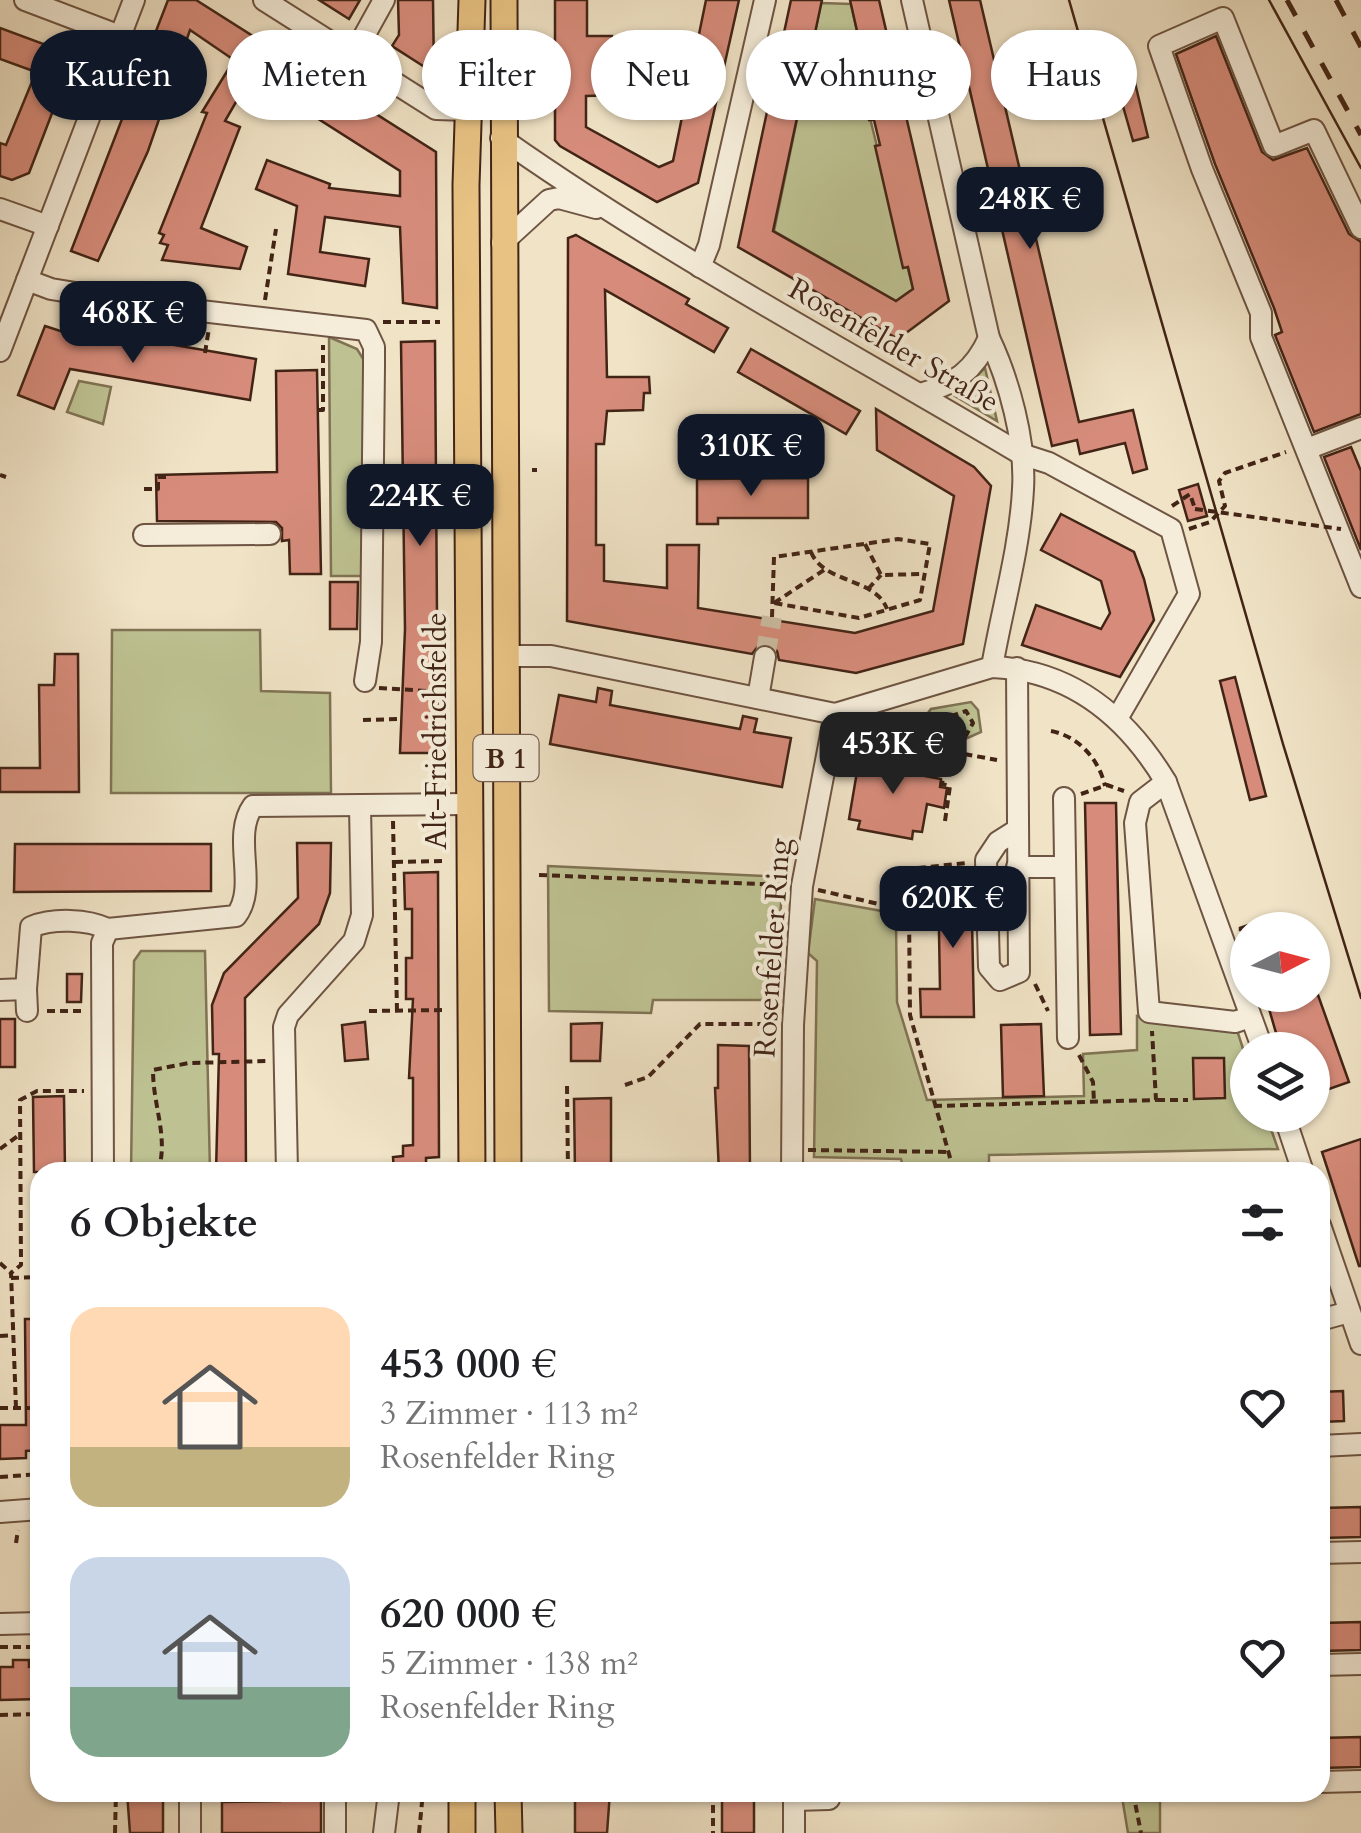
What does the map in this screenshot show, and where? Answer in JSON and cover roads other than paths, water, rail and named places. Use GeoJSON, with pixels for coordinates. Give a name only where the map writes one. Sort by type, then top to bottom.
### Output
{"type":"FeatureCollection","features":[{"type":"Feature","properties":{"kind":"main road","name":"B 1"},"geometry":{"type":"LineString","coordinates":[[471,30],[472,0]]}},
{"type":"Feature","properties":{"kind":"main road","name":"B 1"},"geometry":{"type":"LineString","coordinates":[[504,0],[508,1162]]}},
{"type":"Feature","properties":{"kind":"main road","name":"Alt-Friedrichsfelde"},"geometry":{"type":"LineString","coordinates":[[468,120],[472,1162]]}},
{"type":"Feature","properties":{"kind":"main road"},"geometry":{"type":"LineString","coordinates":[[459,1833],[461,1802]]}},
{"type":"Feature","properties":{"kind":"street"},"geometry":{"type":"LineString","coordinates":[[24,0],[104,30]]}},
{"type":"Feature","properties":{"kind":"street"},"geometry":{"type":"LineString","coordinates":[[122,30],[134,0]]}},
{"type":"Feature","properties":{"kind":"street"},"geometry":{"type":"LineString","coordinates":[[264,0],[311,30]]}},
{"type":"Feature","properties":{"kind":"street"},"geometry":{"type":"LineString","coordinates":[[367,30],[384,0]]}},
{"type":"Feature","properties":{"kind":"street"},"geometry":{"type":"LineString","coordinates":[[700,266],[710,246],[765,0]]}},
{"type":"Feature","properties":{"kind":"street"},"geometry":{"type":"LineString","coordinates":[[912,0],[989,338],[998,358],[1021,454],[1023,490],[992,667]]}},
{"type":"Feature","properties":{"kind":"street"},"geometry":{"type":"LineString","coordinates":[[1361,228],[1314,130],[1274,146],[1223,18],[1159,46],[1202,170],[1262,313],[1262,337],[1361,587]]}},
{"type":"Feature","properties":{"kind":"street"},"geometry":{"type":"LineString","coordinates":[[0,351],[88,120]]}},
{"type":"Feature","properties":{"kind":"street","name":"Rosenfelder Straße"},"geometry":{"type":"LineString","coordinates":[[502,138],[607,211],[1021,454],[1165,526],[1189,594],[1118,717]]}},
{"type":"Feature","properties":{"kind":"street","name":"Rosenfelder Straße"},"geometry":{"type":"LineString","coordinates":[[502,243],[548,200],[558,198],[607,211]]}},
{"type":"Feature","properties":{"kind":"street"},"geometry":{"type":"LineString","coordinates":[[0,209],[48,226]]}},
{"type":"Feature","properties":{"kind":"street"},"geometry":{"type":"LineString","coordinates":[[28,280],[51,289],[149,305],[366,330],[374,348],[372,642],[365,682]]}},
{"type":"Feature","properties":{"kind":"street"},"geometry":{"type":"LineString","coordinates":[[920,394],[963,376],[978,362],[989,338]]}},
{"type":"Feature","properties":{"kind":"street"},"geometry":{"type":"LineString","coordinates":[[1306,447],[1361,428]]}},
{"type":"Feature","properties":{"kind":"street"},"geometry":{"type":"LineString","coordinates":[[144,534],[270,534]]}},
{"type":"Feature","properties":{"kind":"street"},"geometry":{"type":"LineString","coordinates":[[506,656],[551,656],[835,714],[992,667],[1017,668],[1074,688],[1118,717],[1143,744],[1166,782],[1255,1032]]}},
{"type":"Feature","properties":{"kind":"street"},"geometry":{"type":"LineString","coordinates":[[758,698],[766,657]]}},
{"type":"Feature","properties":{"kind":"street"},"geometry":{"type":"LineString","coordinates":[[1017,668],[1019,972],[1000,980],[989,967],[986,860],[998,842],[1017,830]]}},
{"type":"Feature","properties":{"kind":"street","name":"Rosenfelder Ring"},"geometry":{"type":"LineString","coordinates":[[792,1162],[793,1024],[802,886],[835,714]]}},
{"type":"Feature","properties":{"kind":"street"},"geometry":{"type":"LineString","coordinates":[[1166,782],[1140,802],[1136,823],[1149,1012],[1235,1022],[1250,1017]]}},
{"type":"Feature","properties":{"kind":"street"},"geometry":{"type":"LineString","coordinates":[[27,1012],[31,927],[42,922],[94,922],[108,928],[236,916],[244,898],[245,817],[253,806],[469,804]]}},
{"type":"Feature","properties":{"kind":"street"},"geometry":{"type":"LineString","coordinates":[[287,1162],[288,1015],[354,941],[362,915],[360,806]]}},
{"type":"Feature","properties":{"kind":"street"},"geometry":{"type":"LineString","coordinates":[[1064,807],[1068,1038]]}},
{"type":"Feature","properties":{"kind":"street"},"geometry":{"type":"LineString","coordinates":[[1017,868],[1064,866]]}},
{"type":"Feature","properties":{"kind":"street"},"geometry":{"type":"LineString","coordinates":[[103,1162],[102,943],[108,928]]}},
{"type":"Feature","properties":{"kind":"street"},"geometry":{"type":"LineString","coordinates":[[0,990],[26,990]]}},
{"type":"Feature","properties":{"kind":"street"},"geometry":{"type":"LineString","coordinates":[[1290,1132],[1300,1162]]}},
{"type":"Feature","properties":{"kind":"street"},"geometry":{"type":"LineString","coordinates":[[1330,1256],[1361,1344]]}},
{"type":"Feature","properties":{"kind":"street"},"geometry":{"type":"LineString","coordinates":[[1330,1317],[1349,1312]]}},
{"type":"Feature","properties":{"kind":"street"},"geometry":{"type":"LineString","coordinates":[[1330,1446],[1361,1444]]}},
{"type":"Feature","properties":{"kind":"street"},"geometry":{"type":"LineString","coordinates":[[0,1512],[30,1510]]}},
{"type":"Feature","properties":{"kind":"street"},"geometry":{"type":"LineString","coordinates":[[1330,1552],[1361,1552]]}},
{"type":"Feature","properties":{"kind":"street"},"geometry":{"type":"LineString","coordinates":[[0,1624],[30,1624]]}},
{"type":"Feature","properties":{"kind":"street"},"geometry":{"type":"LineString","coordinates":[[1330,1665],[1361,1664]]}},
{"type":"Feature","properties":{"kind":"street"},"geometry":{"type":"LineString","coordinates":[[1330,1782],[1361,1780]]}},
{"type":"Feature","properties":{"kind":"street"},"geometry":{"type":"LineString","coordinates":[[190,1802],[190,1833]]}},
{"type":"Feature","properties":{"kind":"street"},"geometry":{"type":"LineString","coordinates":[[334,1802],[335,1833]]}},
{"type":"Feature","properties":{"kind":"street"},"geometry":{"type":"LineString","coordinates":[[384,1833],[388,1802]]}},
{"type":"Feature","properties":{"kind":"street"},"geometry":{"type":"LineString","coordinates":[[794,1802],[794,1833]]}},
{"type":"Feature","properties":{"kind":"tunnel"},"geometry":{"type":"LineString","coordinates":[[765,657],[772,617]]}},
{"type":"Feature","properties":{"kind":"tram line"},"geometry":{"type":"LineString","coordinates":[[1069,0],[1283,744],[1361,998]]}},
{"type":"Feature","properties":{"kind":"tram line"},"geometry":{"type":"LineString","coordinates":[[1269,0],[1361,168]]}},
{"type":"Feature","properties":{"kind":"railway"},"geometry":{"type":"LineString","coordinates":[[1287,0],[1361,135]]}},
{"type":"Feature","properties":{"kind":"railway"},"geometry":{"type":"LineString","coordinates":[[1336,0],[1361,47]]}}]}
